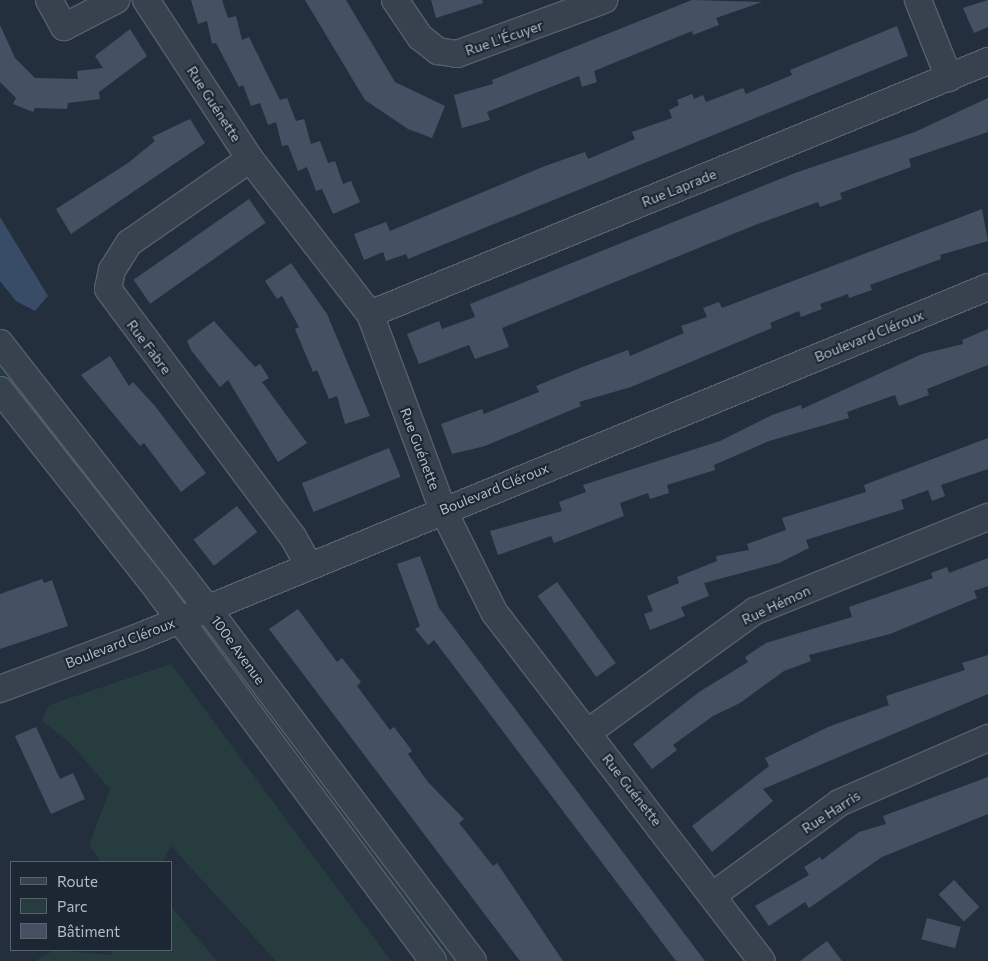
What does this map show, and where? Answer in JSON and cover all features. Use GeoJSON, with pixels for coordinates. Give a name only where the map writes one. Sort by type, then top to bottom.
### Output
{"type":"FeatureCollection","features":[{"type":"Feature","properties":{"kind":"street"},"geometry":{"type":"LineString","coordinates":[[49,0],[64,27],[116,0]]}},
{"type":"Feature","properties":{"kind":"street","name":"Rue Guénette"},"geometry":{"type":"LineString","coordinates":[[146,0],[250,159],[370,314],[443,510],[494,612],[762,961]]}},
{"type":"Feature","properties":{"kind":"street","name":"Rue L'Écuyer"},"geometry":{"type":"LineString","coordinates":[[395,0],[420,37],[438,51],[457,54],[604,0]]}},
{"type":"Feature","properties":{"kind":"street"},"geometry":{"type":"LineString","coordinates":[[918,0],[949,78]]}},
{"type":"Feature","properties":{"kind":"street","name":"Rue Laprade"},"geometry":{"type":"LineString","coordinates":[[370,314],[988,61]]}},
{"type":"Feature","properties":{"kind":"street","name":"Rue Fabre"},"geometry":{"type":"LineString","coordinates":[[250,159],[129,243],[112,270],[108,289],[308,564]]}},
{"type":"Feature","properties":{"kind":"street","name":"Boulevard Cléroux"},"geometry":{"type":"LineString","coordinates":[[0,689],[178,620],[308,564],[988,287]]}},
{"type":"Feature","properties":{"kind":"street","name":"100e Avenue"},"geometry":{"type":"LineString","coordinates":[[0,343],[207,608],[472,961]]}},
{"type":"Feature","properties":{"kind":"street"},"geometry":{"type":"LineString","coordinates":[[0,390],[178,620],[433,961]]}},
{"type":"Feature","properties":{"kind":"street","name":"Rue Hémon"},"geometry":{"type":"LineString","coordinates":[[588,734],[754,612],[988,517]]}},
{"type":"Feature","properties":{"kind":"street","name":"Rue Harris"},"geometry":{"type":"LineString","coordinates":[[713,895],[839,803],[988,738]]}},
{"type":"Feature","properties":{"kind":"green space"},"geometry":{"type":"Polygon","coordinates":[[[0,359],[65,446],[0,375],[0,359]]]}},
{"type":"Feature","properties":{"kind":"green space"},"geometry":{"type":"Polygon","coordinates":[[[171,664],[391,961],[276,961],[171,846],[163,861],[100,861],[89,845],[110,789],[70,743],[42,721],[49,705],[171,664]]]}},
{"type":"Feature","properties":{"kind":"green space"},"geometry":{"type":"Polygon","coordinates":[[[280,738],[336,796],[460,961],[445,961],[280,738]]]}},
{"type":"Feature","properties":{"kind":"green space"},"geometry":{"type":"Polygon","coordinates":[[[172,908],[217,961],[35,961],[52,951],[111,955],[114,951],[172,951],[172,908]]]}},
{"type":"Feature","properties":{"kind":"water"},"geometry":{"type":"Polygon","coordinates":[[[0,217],[48,296],[35,311],[16,301],[0,281],[0,217]]]}},
{"type":"Feature","properties":{"kind":"building"},"geometry":{"type":"Polygon","coordinates":[[[191,0],[222,0],[228,18],[236,16],[242,40],[249,37],[280,100],[287,98],[296,121],[304,119],[311,144],[320,141],[328,163],[335,161],[343,184],[351,181],[360,202],[333,214],[322,189],[316,191],[307,167],[298,171],[288,145],[282,146],[276,122],[268,125],[260,103],[251,106],[243,85],[239,87],[216,43],[212,44],[207,21],[198,24],[191,0]]]}},
{"type":"Feature","properties":{"kind":"building"},"geometry":{"type":"Polygon","coordinates":[[[305,0],[346,0],[395,82],[445,106],[432,138],[408,129],[365,100],[305,0]]]}},
{"type":"Feature","properties":{"kind":"building"},"geometry":{"type":"Polygon","coordinates":[[[431,0],[482,0],[483,3],[436,18],[431,0]]]}},
{"type":"Feature","properties":{"kind":"building"},"geometry":{"type":"Polygon","coordinates":[[[692,0],[762,2],[716,18],[719,25],[693,35],[692,31],[594,71],[597,82],[582,87],[579,76],[487,112],[490,120],[462,128],[454,95],[493,84],[492,80],[692,0]]]}},
{"type":"Feature","properties":{"kind":"building"},"geometry":{"type":"Polygon","coordinates":[[[988,0],[988,27],[974,33],[963,8],[988,0]]]}},
{"type":"Feature","properties":{"kind":"building"},"geometry":{"type":"Polygon","coordinates":[[[0,25],[15,58],[35,78],[78,79],[77,71],[103,68],[95,56],[130,29],[147,56],[99,92],[100,99],[68,103],[67,109],[35,108],[33,112],[13,104],[16,98],[0,82],[0,25]]]}},
{"type":"Feature","properties":{"kind":"building"},"geometry":{"type":"Polygon","coordinates":[[[897,26],[908,56],[408,259],[406,254],[386,261],[383,252],[364,260],[354,234],[386,222],[390,231],[545,166],[585,152],[588,159],[635,139],[632,132],[672,118],[669,110],[679,105],[677,100],[692,94],[694,99],[703,95],[706,102],[743,88],[746,94],[792,75],[790,70],[897,26]]]}},
{"type":"Feature","properties":{"kind":"building"},"geometry":{"type":"Polygon","coordinates":[[[988,98],[988,132],[909,159],[911,167],[840,193],[842,199],[820,207],[818,202],[755,225],[502,328],[509,347],[475,359],[469,345],[419,364],[407,334],[439,321],[442,329],[475,317],[470,304],[795,173],[915,132],[988,98]]]}},
{"type":"Feature","properties":{"kind":"building"},"geometry":{"type":"Polygon","coordinates":[[[190,119],[205,143],[71,234],[56,209],[128,163],[155,141],[152,137],[190,119]]]}},
{"type":"Feature","properties":{"kind":"building"},"geometry":{"type":"Polygon","coordinates":[[[249,199],[266,223],[150,304],[133,280],[249,199]]]}},
{"type":"Feature","properties":{"kind":"building"},"geometry":{"type":"Polygon","coordinates":[[[982,209],[988,241],[940,255],[941,259],[870,285],[872,290],[849,298],[848,294],[820,304],[822,309],[801,317],[799,311],[770,323],[772,328],[631,387],[579,402],[581,406],[485,446],[452,454],[441,424],[482,409],[484,414],[539,392],[536,386],[585,366],[628,350],[630,356],[684,333],[681,326],[707,317],[703,308],[719,302],[722,308],[982,209]]]}},
{"type":"Feature","properties":{"kind":"building"},"geometry":{"type":"Polygon","coordinates":[[[291,263],[327,314],[370,416],[345,424],[337,396],[329,399],[317,370],[313,372],[295,329],[299,327],[282,296],[277,299],[265,281],[291,263]]]}},
{"type":"Feature","properties":{"kind":"building"},"geometry":{"type":"Polygon","coordinates":[[[214,321],[255,367],[260,364],[269,378],[262,382],[307,443],[278,462],[228,380],[220,387],[191,350],[187,341],[214,321]]]}},
{"type":"Feature","properties":{"kind":"building"},"geometry":{"type":"Polygon","coordinates":[[[988,329],[988,365],[927,389],[929,395],[899,406],[895,395],[847,412],[849,418],[769,441],[714,465],[715,470],[667,485],[669,493],[650,499],[648,493],[620,503],[624,516],[554,543],[551,536],[498,555],[490,531],[562,511],[559,502],[586,492],[583,485],[720,441],[772,415],[801,405],[802,409],[922,354],[963,344],[962,340],[988,329]]]}},
{"type":"Feature","properties":{"kind":"building"},"geometry":{"type":"Polygon","coordinates":[[[110,356],[129,386],[133,382],[155,406],[206,473],[181,492],[144,443],[140,446],[81,375],[110,356]]]}},
{"type":"Feature","properties":{"kind":"building"},"geometry":{"type":"Polygon","coordinates":[[[988,438],[988,469],[941,485],[945,496],[932,501],[928,490],[901,500],[904,509],[806,540],[809,548],[779,563],[704,583],[709,596],[681,607],[685,616],[650,630],[644,614],[653,611],[647,596],[679,583],[677,577],[717,561],[716,556],[749,550],[747,544],[786,530],[782,518],[866,492],[864,485],[988,438]]]}},
{"type":"Feature","properties":{"kind":"building"},"geometry":{"type":"Polygon","coordinates":[[[389,448],[401,477],[313,512],[302,483],[389,448]]]}},
{"type":"Feature","properties":{"kind":"building"},"geometry":{"type":"Polygon","coordinates":[[[237,506],[257,532],[214,566],[194,540],[237,506]]]}},
{"type":"Feature","properties":{"kind":"building"},"geometry":{"type":"Polygon","coordinates":[[[420,556],[439,608],[705,961],[676,961],[434,640],[428,645],[415,629],[420,626],[397,564],[420,556]]]}},
{"type":"Feature","properties":{"kind":"building"},"geometry":{"type":"Polygon","coordinates":[[[988,558],[988,586],[974,591],[977,598],[890,634],[809,655],[811,661],[784,671],[740,703],[713,716],[673,745],[677,750],[652,769],[633,744],[699,692],[748,662],[745,657],[766,643],[852,617],[849,607],[933,578],[931,573],[947,567],[949,573],[988,558]]]}},
{"type":"Feature","properties":{"kind":"building"},"geometry":{"type":"Polygon","coordinates":[[[42,579],[44,583],[52,580],[68,626],[0,649],[0,594],[42,579]]]}},
{"type":"Feature","properties":{"kind":"building"},"geometry":{"type":"Polygon","coordinates":[[[557,582],[616,663],[596,677],[538,596],[557,582]]]}},
{"type":"Feature","properties":{"kind":"building"},"geometry":{"type":"Polygon","coordinates":[[[298,609],[337,662],[342,658],[361,682],[357,686],[390,730],[394,727],[407,744],[412,751],[408,754],[428,782],[464,819],[459,823],[493,866],[497,863],[563,961],[520,961],[269,629],[298,609]]]}},
{"type":"Feature","properties":{"kind":"building"},"geometry":{"type":"Polygon","coordinates":[[[988,655],[988,694],[763,789],[773,801],[712,852],[692,826],[769,766],[765,758],[828,727],[889,705],[886,696],[965,670],[962,663],[988,655]]]}},
{"type":"Feature","properties":{"kind":"building"},"geometry":{"type":"Polygon","coordinates":[[[36,727],[60,779],[73,773],[85,799],[51,814],[15,736],[36,727]]]}},
{"type":"Feature","properties":{"kind":"building"},"geometry":{"type":"Polygon","coordinates":[[[988,777],[988,814],[882,857],[809,908],[805,902],[769,926],[755,906],[809,875],[804,867],[820,857],[822,860],[859,832],[886,824],[883,816],[988,777]]]}},
{"type":"Feature","properties":{"kind":"building"},"geometry":{"type":"Polygon","coordinates":[[[954,880],[979,907],[964,921],[939,894],[954,880]]]}},
{"type":"Feature","properties":{"kind":"building"},"geometry":{"type":"Polygon","coordinates":[[[927,918],[961,927],[955,948],[921,939],[927,918]]]}},
{"type":"Feature","properties":{"kind":"building"},"geometry":{"type":"Polygon","coordinates":[[[827,941],[842,961],[800,961],[827,941]]]}}]}
